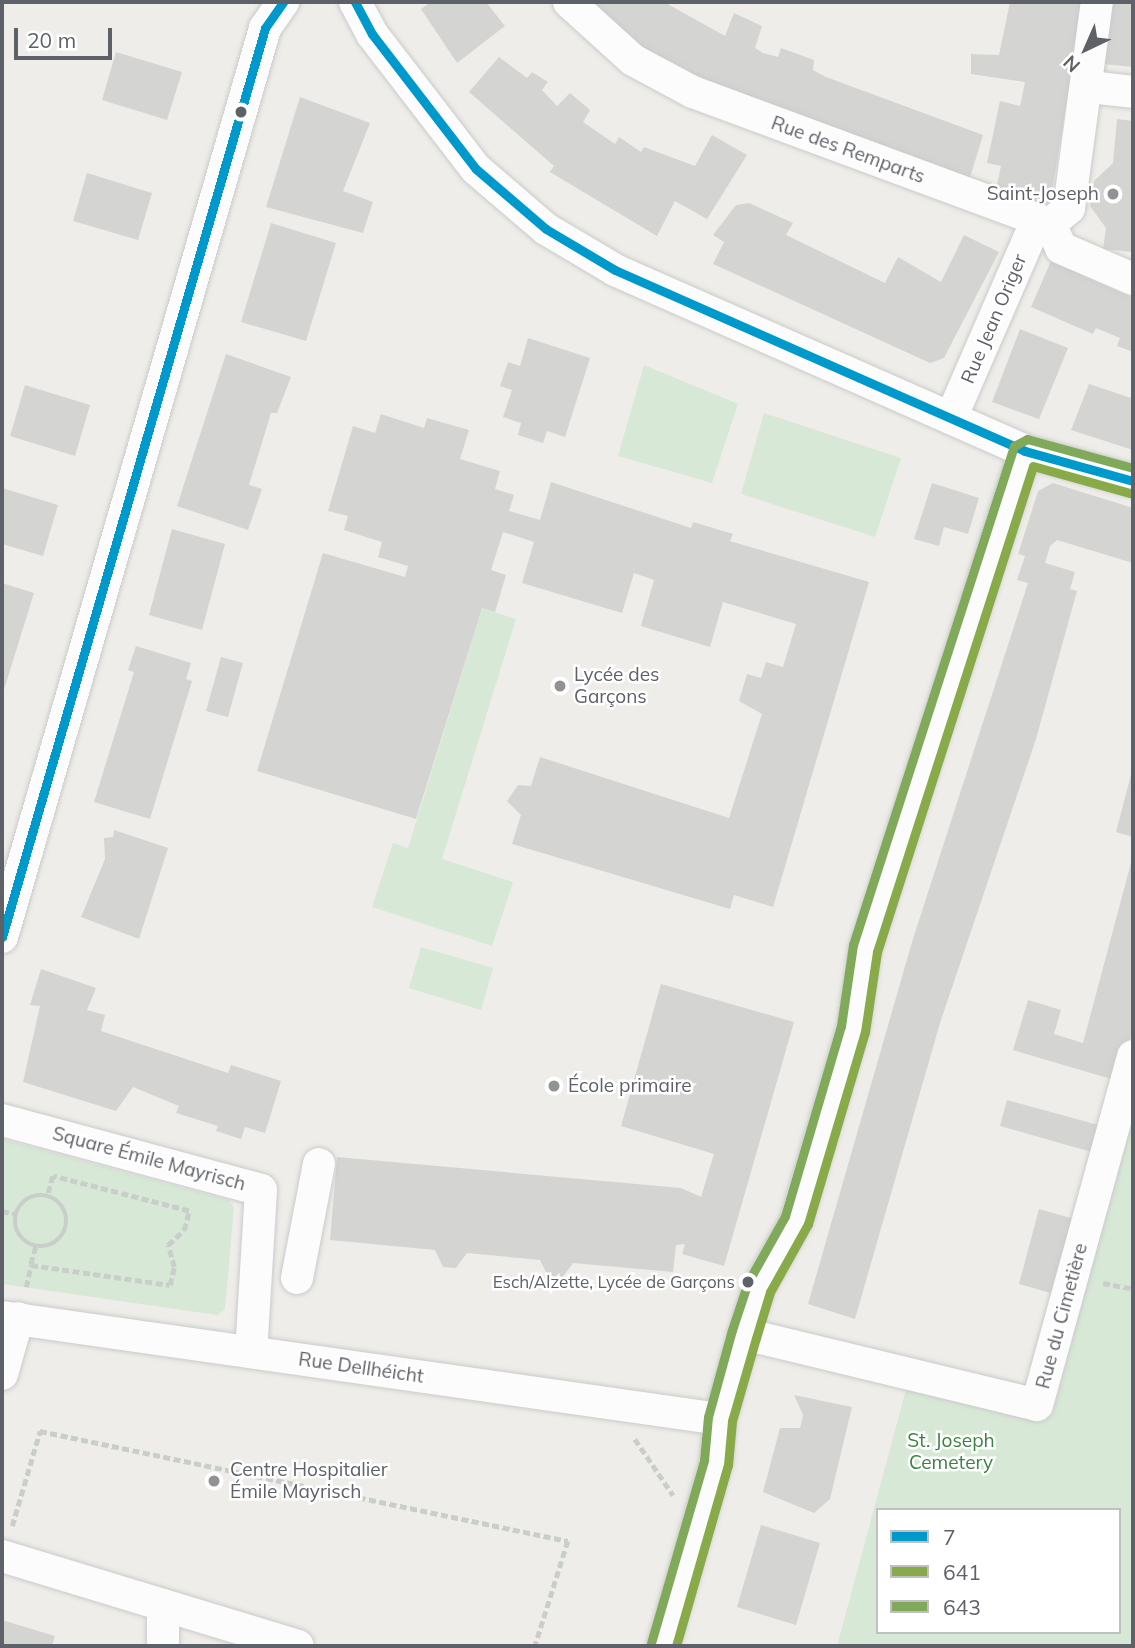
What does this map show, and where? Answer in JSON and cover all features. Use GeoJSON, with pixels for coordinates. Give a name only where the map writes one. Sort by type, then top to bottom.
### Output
{"type":"FeatureCollection","features":[{"type":"Feature","properties":{"kind":"street"},"geometry":{"type":"LineString","coordinates":[[2,937],[265,28],[283,2]]}},
{"type":"Feature","properties":{"kind":"street"},"geometry":{"type":"LineString","coordinates":[[355,2],[372,34],[475,169],[546,229],[615,270],[1025,451],[1133,481]]}},
{"type":"Feature","properties":{"kind":"street","name":"Rue des Remparts"},"geometry":{"type":"LineString","coordinates":[[569,2],[633,60],[693,92],[1044,222]]}},
{"type":"Feature","properties":{"kind":"street","name":"Rue Jean Origer"},"geometry":{"type":"LineString","coordinates":[[951,418],[1044,222],[1069,208],[1090,87],[1097,2]]}},
{"type":"Feature","properties":{"kind":"street"},"geometry":{"type":"LineString","coordinates":[[1090,87],[1133,92]]}},
{"type":"Feature","properties":{"kind":"street"},"geometry":{"type":"LineString","coordinates":[[1044,222],[1061,248],[1133,279]]}},
{"type":"Feature","properties":{"kind":"street"},"geometry":{"type":"LineString","coordinates":[[663,1646],[704,1503],[720,1419],[758,1287],[796,1221],[853,1029],[865,949],[1025,451]]}},
{"type":"Feature","properties":{"kind":"street","name":"Rue du Cimetière"},"geometry":{"type":"LineString","coordinates":[[744,1334],[1037,1405],[1133,1056]]}},
{"type":"Feature","properties":{"kind":"street","name":"Square Émile Mayrisch"},"geometry":{"type":"LineString","coordinates":[[2,1120],[261,1190],[251,1352]]}},
{"type":"Feature","properties":{"kind":"street"},"geometry":{"type":"LineString","coordinates":[[297,1278],[319,1164]]}},
{"type":"Feature","properties":{"kind":"street"},"geometry":{"type":"LineString","coordinates":[[2,1374],[10,1318]]}},
{"type":"Feature","properties":{"kind":"street","name":"Rue Dellhéicht"},"geometry":{"type":"LineString","coordinates":[[10,1318],[720,1419]]}},
{"type":"Feature","properties":{"kind":"street"},"geometry":{"type":"LineString","coordinates":[[2,1556],[298,1646]]}},
{"type":"Feature","properties":{"kind":"street"},"geometry":{"type":"LineString","coordinates":[[163,1605],[163,1646]]}},
{"type":"Feature","properties":{"kind":"path"},"geometry":{"type":"LineString","coordinates":[[31,1265],[170,1285],[174,1267],[168,1245],[184,1230],[189,1211],[53,1175],[48,1195]]}},
{"type":"Feature","properties":{"kind":"path"},"geometry":{"type":"LineString","coordinates":[[48,1195],[61,1202],[68,1227],[50,1246],[36,1247],[16,1229],[15,1214],[22,1202],[48,1195]]}},
{"type":"Feature","properties":{"kind":"path"},"geometry":{"type":"LineString","coordinates":[[2,1212],[15,1214]]}},
{"type":"Feature","properties":{"kind":"path"},"geometry":{"type":"LineString","coordinates":[[27,1279],[36,1247]]}},
{"type":"Feature","properties":{"kind":"path"},"geometry":{"type":"LineString","coordinates":[[611,1403],[674,1497],[704,1503]]}},
{"type":"Feature","properties":{"kind":"path"},"geometry":{"type":"LineString","coordinates":[[2,1556],[40,1431],[568,1541],[535,1646]]}},
{"type":"Feature","properties":{"kind":"green space"},"geometry":{"type":"Polygon","coordinates":[[[644,365],[738,404],[712,483],[618,456],[644,365]]]}},
{"type":"Feature","properties":{"kind":"green space"},"geometry":{"type":"Polygon","coordinates":[[[764,413],[901,458],[875,537],[741,494],[764,413]]]}},
{"type":"Feature","properties":{"kind":"green space"},"geometry":{"type":"Polygon","coordinates":[[[482,608],[516,619],[442,859],[513,882],[492,946],[372,907],[393,843],[408,848],[482,608]]]}},
{"type":"Feature","properties":{"kind":"green space"},"geometry":{"type":"Polygon","coordinates":[[[421,947],[493,968],[481,1010],[409,988],[421,947]]]}},
{"type":"Feature","properties":{"kind":"green space","name":"St. Joseph Cemetery"},"geometry":{"type":"Polygon","coordinates":[[[1133,1109],[1133,1646],[837,1646],[908,1382],[1052,1416],[1133,1109]]]}},
{"type":"Feature","properties":{"kind":"green space"},"geometry":{"type":"Polygon","coordinates":[[[2,1139],[228,1200],[234,1207],[225,1309],[217,1315],[2,1284],[2,1139]]]}},
{"type":"Feature","properties":{"kind":"building"},"geometry":{"type":"Polygon","coordinates":[[[431,2],[486,2],[505,26],[457,63],[421,9],[431,2]]]}},
{"type":"Feature","properties":{"kind":"building"},"geometry":{"type":"Polygon","coordinates":[[[587,2],[664,2],[725,36],[734,13],[762,26],[755,48],[763,53],[778,57],[781,48],[814,60],[813,70],[826,77],[983,135],[968,184],[693,78],[634,42],[587,2]]]}},
{"type":"Feature","properties":{"kind":"building"},"geometry":{"type":"Polygon","coordinates":[[[1010,2],[1083,2],[1050,204],[995,194],[1001,166],[987,163],[1000,101],[1020,106],[1025,82],[971,74],[971,54],[999,55],[1010,2]]]}},
{"type":"Feature","properties":{"kind":"building"},"geometry":{"type":"Polygon","coordinates":[[[1110,2],[1133,2],[1133,67],[1103,64],[1110,2]]]}},
{"type":"Feature","properties":{"kind":"building"},"geometry":{"type":"Polygon","coordinates":[[[116,52],[182,72],[167,120],[102,100],[116,52]]]}},
{"type":"Feature","properties":{"kind":"building"},"geometry":{"type":"Polygon","coordinates":[[[499,57],[527,78],[532,72],[548,82],[542,90],[557,106],[570,93],[590,110],[583,122],[615,144],[619,137],[641,152],[644,147],[695,166],[712,135],[747,155],[707,219],[675,201],[657,236],[550,172],[554,166],[469,92],[499,57]]]}},
{"type":"Feature","properties":{"kind":"building"},"geometry":{"type":"Polygon","coordinates":[[[300,97],[370,123],[343,191],[373,202],[363,233],[266,207],[300,97]]]}},
{"type":"Feature","properties":{"kind":"building","name":"Saint-Joseph"},"geometry":{"type":"Polygon","coordinates":[[[1117,119],[1133,121],[1133,252],[1103,249],[1106,228],[1090,206],[1094,181],[1113,163],[1117,119]]]}},
{"type":"Feature","properties":{"kind":"building"},"geometry":{"type":"Polygon","coordinates":[[[87,173],[152,193],[138,240],[73,221],[87,173]]]}},
{"type":"Feature","properties":{"kind":"building"},"geometry":{"type":"Polygon","coordinates":[[[749,203],[793,223],[786,235],[885,283],[898,257],[941,282],[964,235],[999,252],[944,358],[930,363],[713,264],[724,242],[713,235],[736,205],[749,203]]]}},
{"type":"Feature","properties":{"kind":"building"},"geometry":{"type":"Polygon","coordinates":[[[271,223],[336,243],[306,341],[241,322],[271,223]]]}},
{"type":"Feature","properties":{"kind":"building"},"geometry":{"type":"Polygon","coordinates":[[[1051,261],[1133,298],[1133,352],[1117,346],[1120,338],[1096,328],[1093,334],[1031,307],[1051,261]]]}},
{"type":"Feature","properties":{"kind":"building"},"geometry":{"type":"Polygon","coordinates":[[[1020,329],[1068,348],[1039,419],[992,402],[1020,329]]]}},
{"type":"Feature","properties":{"kind":"building"},"geometry":{"type":"Polygon","coordinates":[[[528,338],[590,358],[565,437],[547,431],[543,443],[518,435],[521,423],[503,417],[512,390],[500,386],[508,362],[520,366],[528,338]]]}},
{"type":"Feature","properties":{"kind":"building"},"geometry":{"type":"Polygon","coordinates":[[[226,354],[291,377],[277,413],[271,413],[249,485],[262,489],[248,530],[177,506],[226,354]]]}},
{"type":"Feature","properties":{"kind":"building"},"geometry":{"type":"Polygon","coordinates":[[[1089,384],[1131,398],[1133,450],[1071,430],[1089,384]]]}},
{"type":"Feature","properties":{"kind":"building"},"geometry":{"type":"Polygon","coordinates":[[[25,385],[90,405],[75,456],[10,436],[25,385]]]}},
{"type":"Feature","properties":{"kind":"building"},"geometry":{"type":"Polygon","coordinates":[[[381,414],[424,428],[427,418],[469,430],[460,459],[500,471],[495,489],[514,495],[509,511],[540,520],[551,482],[691,528],[693,522],[733,534],[730,541],[869,582],[773,907],[734,895],[730,909],[512,844],[521,815],[507,801],[518,785],[531,786],[540,757],[729,818],[762,714],[739,701],[747,674],[761,678],[766,662],[783,667],[796,624],[723,602],[710,647],[641,626],[654,580],[634,573],[622,613],[522,583],[534,542],[503,532],[491,570],[506,575],[495,612],[482,608],[416,819],[257,771],[323,553],[405,577],[408,566],[378,557],[382,542],[344,530],[348,516],[328,511],[353,426],[375,433],[381,414]]]}},
{"type":"Feature","properties":{"kind":"building"},"geometry":{"type":"Polygon","coordinates":[[[932,483],[979,498],[968,534],[944,527],[939,546],[914,539],[932,483]]]}},
{"type":"Feature","properties":{"kind":"building"},"geometry":{"type":"Polygon","coordinates":[[[1053,483],[1133,508],[1133,563],[1057,540],[1050,546],[1045,563],[1075,572],[1070,589],[1077,591],[1036,739],[940,1023],[855,1319],[808,1304],[912,942],[1028,583],[1017,580],[1025,556],[1018,554],[1038,491],[1053,483]]]}},
{"type":"Feature","properties":{"kind":"building"},"geometry":{"type":"Polygon","coordinates":[[[2,488],[58,505],[43,556],[2,544],[2,488]]]}},
{"type":"Feature","properties":{"kind":"building"},"geometry":{"type":"Polygon","coordinates":[[[172,529],[225,544],[202,630],[149,615],[172,529]]]}},
{"type":"Feature","properties":{"kind":"building"},"geometry":{"type":"Polygon","coordinates":[[[2,583],[34,593],[2,696],[2,583]]]}},
{"type":"Feature","properties":{"kind":"building"},"geometry":{"type":"Polygon","coordinates":[[[136,646],[191,663],[186,679],[192,681],[150,819],[94,802],[134,672],[128,670],[136,646]]]}},
{"type":"Feature","properties":{"kind":"building"},"geometry":{"type":"Polygon","coordinates":[[[221,657],[243,663],[228,717],[206,711],[221,657]]]}},
{"type":"Feature","properties":{"kind":"building"},"geometry":{"type":"Polygon","coordinates":[[[1133,771],[1133,837],[1116,832],[1133,771]]]}},
{"type":"Feature","properties":{"kind":"building"},"geometry":{"type":"Polygon","coordinates":[[[114,830],[168,848],[139,939],[81,917],[105,859],[104,838],[113,837],[114,830]]]}},
{"type":"Feature","properties":{"kind":"building"},"geometry":{"type":"Polygon","coordinates":[[[1132,859],[1133,1028],[1118,1081],[1013,1050],[1028,1000],[1061,1010],[1054,1034],[1083,1043],[1132,859]]]}},
{"type":"Feature","properties":{"kind":"building"},"geometry":{"type":"Polygon","coordinates":[[[41,969],[96,988],[87,1010],[105,1015],[101,1031],[228,1073],[231,1065],[281,1081],[265,1133],[245,1127],[241,1139],[216,1131],[218,1126],[176,1113],[179,1106],[133,1087],[116,1111],[23,1082],[40,1006],[30,1005],[41,969]]]}},
{"type":"Feature","properties":{"kind":"building"},"geometry":{"type":"Polygon","coordinates":[[[661,984],[794,1022],[724,1266],[682,1254],[685,1244],[676,1245],[673,1272],[573,1263],[562,1278],[548,1276],[540,1260],[467,1253],[456,1268],[443,1267],[435,1250],[330,1240],[337,1157],[681,1188],[701,1197],[714,1154],[621,1126],[661,984]]]}},
{"type":"Feature","properties":{"kind":"building"},"geometry":{"type":"Polygon","coordinates":[[[1007,1100],[1102,1126],[1095,1153],[1000,1126],[1007,1100]]]}},
{"type":"Feature","properties":{"kind":"building"},"geometry":{"type":"Polygon","coordinates":[[[1039,1209],[1074,1219],[1054,1294],[1019,1284],[1039,1209]]]}},
{"type":"Feature","properties":{"kind":"building"},"geometry":{"type":"Polygon","coordinates":[[[794,1395],[852,1407],[830,1499],[814,1513],[763,1492],[780,1428],[800,1428],[803,1415],[794,1395]]]}},
{"type":"Feature","properties":{"kind":"building"},"geometry":{"type":"Polygon","coordinates":[[[761,1525],[820,1543],[796,1625],[737,1607],[761,1525]]]}},
{"type":"Feature","properties":{"kind":"building"},"geometry":{"type":"Polygon","coordinates":[[[2,1620],[55,1636],[52,1646],[2,1646],[2,1620]]]}},
{"type":"Feature","properties":{"kind":"transit line","name":"7"},"geometry":{"type":"LineString","coordinates":[[2,937],[265,28],[283,2]]}},
{"type":"Feature","properties":{"kind":"transit line","name":"7"},"geometry":{"type":"LineString","coordinates":[[355,2],[372,34],[476,169],[546,229],[615,270],[1025,451],[1133,481]]}},
{"type":"Feature","properties":{"kind":"transit line","name":"643"},"geometry":{"type":"LineString","coordinates":[[651,1643],[704,1460],[708,1417],[732,1330],[748,1282],[785,1216],[841,1026],[853,945],[1014,446],[1027,439],[1133,468]]}},
{"type":"Feature","properties":{"kind":"transit line","name":"641"},"geometry":{"type":"LineString","coordinates":[[676,1646],[728,1465],[732,1421],[756,1338],[770,1292],[808,1224],[865,1032],[877,952],[1033,466],[1130,493]]}},
{"type":"Feature","properties":{"kind":"place","name":"Saint-Joseph"},"geometry":{"type":"Point","coordinates":[1113,194]}},
{"type":"Feature","properties":{"kind":"place","name":"Lycée des Garçons"},"geometry":{"type":"Point","coordinates":[560,686]}},
{"type":"Feature","properties":{"kind":"place","name":"École primaire"},"geometry":{"type":"Point","coordinates":[554,1086]}},
{"type":"Feature","properties":{"kind":"place","name":"Esch/Alzette, Lycée de Garçons"},"geometry":{"type":"Point","coordinates":[748,1282]}},
{"type":"Feature","properties":{"kind":"place","name":"Centre Hospitalier Émile Mayrisch"},"geometry":{"type":"Point","coordinates":[214,1481]}}]}
